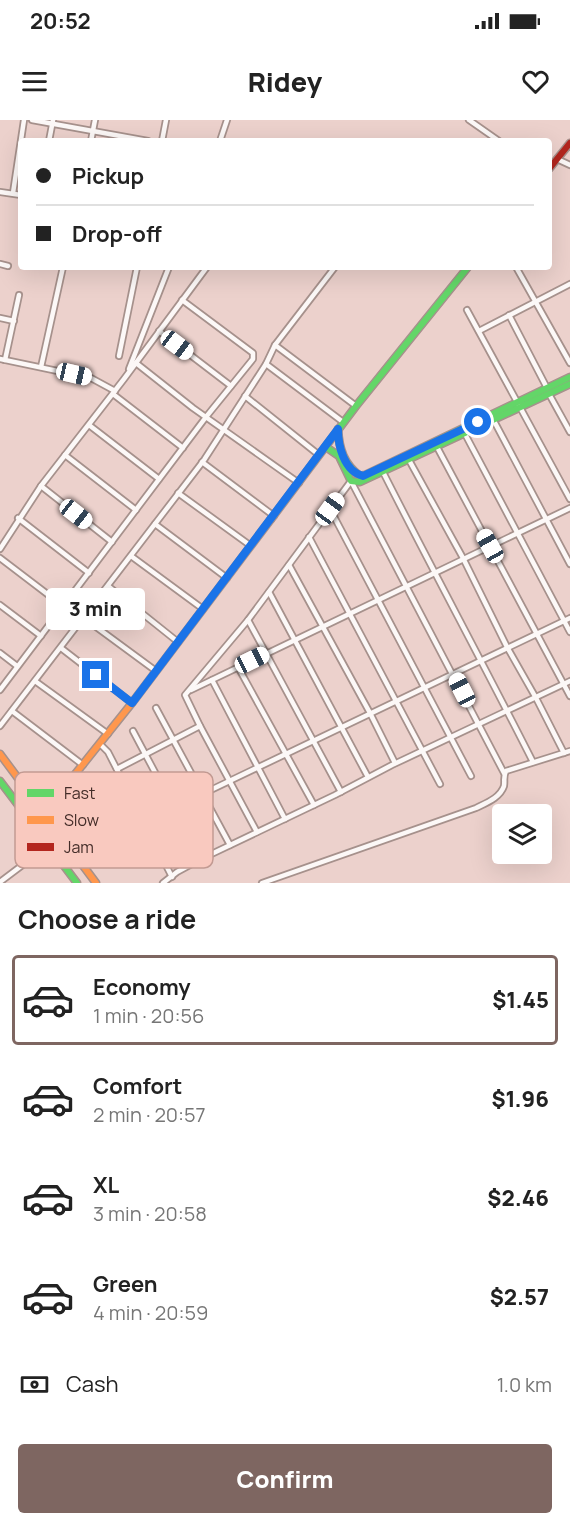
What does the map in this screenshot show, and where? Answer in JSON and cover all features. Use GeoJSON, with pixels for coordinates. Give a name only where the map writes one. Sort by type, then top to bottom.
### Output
{"type":"FeatureCollection","features":[{"type":"Feature","properties":{"kind":"main road"},"geometry":{"type":"LineString","coordinates":[[552,165],[570,144]]}},
{"type":"Feature","properties":{"kind":"main road"},"geometry":{"type":"LineString","coordinates":[[77,772],[227,578],[356,405],[466,270]]}},
{"type":"Feature","properties":{"kind":"main road"},"geometry":{"type":"LineString","coordinates":[[338,429],[340,452],[355,472],[363,476],[519,405],[570,377]]}},
{"type":"Feature","properties":{"kind":"main road"},"geometry":{"type":"LineString","coordinates":[[548,391],[570,384]]}},
{"type":"Feature","properties":{"kind":"main road"},"geometry":{"type":"LineString","coordinates":[[326,447],[339,455],[351,481],[363,481],[494,421],[519,405]]}},
{"type":"Feature","properties":{"kind":"main road"},"geometry":{"type":"LineString","coordinates":[[0,754],[15,774]]}},
{"type":"Feature","properties":{"kind":"main road"},"geometry":{"type":"LineString","coordinates":[[0,781],[15,801]]}},
{"type":"Feature","properties":{"kind":"main road"},"geometry":{"type":"LineString","coordinates":[[65,868],[76,883]]}},
{"type":"Feature","properties":{"kind":"main road"},"geometry":{"type":"LineString","coordinates":[[85,868],[96,883]]}},
{"type":"Feature","properties":{"kind":"street"},"geometry":{"type":"LineString","coordinates":[[21,138],[24,120]]}},
{"type":"Feature","properties":{"kind":"street"},"geometry":{"type":"LineString","coordinates":[[32,120],[132,138]]}},
{"type":"Feature","properties":{"kind":"street"},"geometry":{"type":"LineString","coordinates":[[92,138],[95,120]]}},
{"type":"Feature","properties":{"kind":"street"},"geometry":{"type":"LineString","coordinates":[[163,138],[166,120]]}},
{"type":"Feature","properties":{"kind":"street"},"geometry":{"type":"LineString","coordinates":[[221,138],[227,120]]}},
{"type":"Feature","properties":{"kind":"street"},"geometry":{"type":"LineString","coordinates":[[469,120],[495,138]]}},
{"type":"Feature","properties":{"kind":"street"},"geometry":{"type":"LineString","coordinates":[[49,138],[52,122]]}},
{"type":"Feature","properties":{"kind":"street"},"geometry":{"type":"LineString","coordinates":[[557,159],[570,165]]}},
{"type":"Feature","properties":{"kind":"street"},"geometry":{"type":"LineString","coordinates":[[13,193],[18,160]]}},
{"type":"Feature","properties":{"kind":"street"},"geometry":{"type":"LineString","coordinates":[[0,192],[18,194]]}},
{"type":"Feature","properties":{"kind":"street"},"geometry":{"type":"LineString","coordinates":[[0,264],[8,266]]}},
{"type":"Feature","properties":{"kind":"street"},"geometry":{"type":"LineString","coordinates":[[41,367],[62,270]]}},
{"type":"Feature","properties":{"kind":"street"},"geometry":{"type":"LineString","coordinates":[[119,356],[136,270]]}},
{"type":"Feature","properties":{"kind":"street"},"geometry":{"type":"LineString","coordinates":[[124,380],[169,270]]}},
{"type":"Feature","properties":{"kind":"street"},"geometry":{"type":"LineString","coordinates":[[0,549],[18,518],[41,486],[124,380],[205,270]]}},
{"type":"Feature","properties":{"kind":"street"},"geometry":{"type":"LineString","coordinates":[[0,726],[202,462],[267,364],[275,345],[333,270]]}},
{"type":"Feature","properties":{"kind":"street"},"geometry":{"type":"LineString","coordinates":[[518,270],[570,363]]}},
{"type":"Feature","properties":{"kind":"street"},"geometry":{"type":"LineString","coordinates":[[479,331],[568,285],[570,292]]}},
{"type":"Feature","properties":{"kind":"street"},"geometry":{"type":"LineString","coordinates":[[19,296],[2,360],[91,378],[114,393],[183,448]]}},
{"type":"Feature","properties":{"kind":"street"},"geometry":{"type":"LineString","coordinates":[[0,690],[206,417],[253,359],[253,353],[182,300]]}},
{"type":"Feature","properties":{"kind":"street"},"geometry":{"type":"LineString","coordinates":[[468,310],[570,498]]}},
{"type":"Feature","properties":{"kind":"street"},"geometry":{"type":"LineString","coordinates":[[509,315],[570,432]]}},
{"type":"Feature","properties":{"kind":"street"},"geometry":{"type":"LineString","coordinates":[[0,318],[14,321]]}},
{"type":"Feature","properties":{"kind":"street"},"geometry":{"type":"LineString","coordinates":[[159,331],[231,386]]}},
{"type":"Feature","properties":{"kind":"street"},"geometry":{"type":"LineString","coordinates":[[275,345],[356,405]]}},
{"type":"Feature","properties":{"kind":"street"},"geometry":{"type":"LineString","coordinates":[[136,363],[223,430],[299,483]]}},
{"type":"Feature","properties":{"kind":"street"},"geometry":{"type":"LineString","coordinates":[[267,364],[344,422]]}},
{"type":"Feature","properties":{"kind":"street"},"geometry":{"type":"LineString","coordinates":[[245,396],[319,455]]}},
{"type":"Feature","properties":{"kind":"street"},"geometry":{"type":"LineString","coordinates":[[494,421],[570,564]]}},
{"type":"Feature","properties":{"kind":"street"},"geometry":{"type":"LineString","coordinates":[[89,425],[159,479]]}},
{"type":"Feature","properties":{"kind":"street"},"geometry":{"type":"LineString","coordinates":[[465,434],[570,632]]}},
{"type":"Feature","properties":{"kind":"street"},"geometry":{"type":"LineString","coordinates":[[437,447],[570,696]]}},
{"type":"Feature","properties":{"kind":"street"},"geometry":{"type":"LineString","coordinates":[[65,455],[136,510]]}},
{"type":"Feature","properties":{"kind":"street"},"geometry":{"type":"LineString","coordinates":[[409,460],[464,558],[507,647],[564,753]]}},
{"type":"Feature","properties":{"kind":"street"},"geometry":{"type":"LineString","coordinates":[[202,462],[274,516]]}},
{"type":"Feature","properties":{"kind":"street"},"geometry":{"type":"LineString","coordinates":[[382,472],[482,659],[533,762]]}},
{"type":"Feature","properties":{"kind":"street"},"geometry":{"type":"LineString","coordinates":[[257,832],[185,697],[187,691],[248,620],[351,481],[480,724],[504,773],[504,785],[495,798],[476,808],[262,883]]}},
{"type":"Feature","properties":{"kind":"street"},"geometry":{"type":"LineString","coordinates":[[41,486],[112,542]]}},
{"type":"Feature","properties":{"kind":"street"},"geometry":{"type":"LineString","coordinates":[[178,493],[251,546]]}},
{"type":"Feature","properties":{"kind":"street"},"geometry":{"type":"LineString","coordinates":[[187,691],[570,508]]}},
{"type":"Feature","properties":{"kind":"street"},"geometry":{"type":"LineString","coordinates":[[330,509],[471,776]]}},
{"type":"Feature","properties":{"kind":"street"},"geometry":{"type":"LineString","coordinates":[[18,518],[89,573]]}},
{"type":"Feature","properties":{"kind":"street"},"geometry":{"type":"LineString","coordinates":[[155,524],[227,578]]}},
{"type":"Feature","properties":{"kind":"street"},"geometry":{"type":"LineString","coordinates":[[309,537],[440,784]]}},
{"type":"Feature","properties":{"kind":"street"},"geometry":{"type":"LineString","coordinates":[[131,556],[203,609]]}},
{"type":"Feature","properties":{"kind":"street"},"geometry":{"type":"LineString","coordinates":[[0,558],[63,606]]}},
{"type":"Feature","properties":{"kind":"street"},"geometry":{"type":"LineString","coordinates":[[289,565],[395,763]]}},
{"type":"Feature","properties":{"kind":"street"},"geometry":{"type":"LineString","coordinates":[[108,586],[178,642]]}},
{"type":"Feature","properties":{"kind":"street"},"geometry":{"type":"LineString","coordinates":[[269,592],[368,777]]}},
{"type":"Feature","properties":{"kind":"street"},"geometry":{"type":"LineString","coordinates":[[0,605],[41,636]]}},
{"type":"Feature","properties":{"kind":"street"},"geometry":{"type":"LineString","coordinates":[[84,618],[156,671]]}},
{"type":"Feature","properties":{"kind":"street"},"geometry":{"type":"LineString","coordinates":[[213,789],[570,618]]}},
{"type":"Feature","properties":{"kind":"street"},"geometry":{"type":"LineString","coordinates":[[248,620],[341,792]]}},
{"type":"Feature","properties":{"kind":"street"},"geometry":{"type":"LineString","coordinates":[[61,648],[132,703]]}},
{"type":"Feature","properties":{"kind":"street"},"geometry":{"type":"LineString","coordinates":[[0,653],[17,666]]}},
{"type":"Feature","properties":{"kind":"street"},"geometry":{"type":"LineString","coordinates":[[238,667],[314,805]]}},
{"type":"Feature","properties":{"kind":"street"},"geometry":{"type":"LineString","coordinates":[[212,680],[285,819]]}},
{"type":"Feature","properties":{"kind":"street"},"geometry":{"type":"LineString","coordinates":[[35,681],[108,734]]}},
{"type":"Feature","properties":{"kind":"street"},"geometry":{"type":"LineString","coordinates":[[213,854],[341,792],[395,763],[570,681]]}},
{"type":"Feature","properties":{"kind":"street"},"geometry":{"type":"LineString","coordinates":[[156,708],[190,772]]}},
{"type":"Feature","properties":{"kind":"street"},"geometry":{"type":"LineString","coordinates":[[12,711],[83,765]]}},
{"type":"Feature","properties":{"kind":"street"},"geometry":{"type":"LineString","coordinates":[[117,769],[200,726]]}},
{"type":"Feature","properties":{"kind":"street"},"geometry":{"type":"LineString","coordinates":[[133,731],[156,772]]}},
{"type":"Feature","properties":{"kind":"street"},"geometry":{"type":"LineString","coordinates":[[100,744],[108,752],[119,772]]}},
{"type":"Feature","properties":{"kind":"street"},"geometry":{"type":"LineString","coordinates":[[504,773],[570,751]]}},
{"type":"Feature","properties":{"kind":"street"},"geometry":{"type":"LineString","coordinates":[[213,814],[230,845]]}},
{"type":"Feature","properties":{"kind":"street"},"geometry":{"type":"LineString","coordinates":[[0,882],[19,868]]}},
{"type":"Feature","properties":{"kind":"street"},"geometry":{"type":"LineString","coordinates":[[167,868],[172,877]]}},
{"type":"Feature","properties":{"kind":"street"},"geometry":{"type":"LineString","coordinates":[[163,883],[185,868]]}},
{"type":"Feature","properties":{"kind":"traffic: fast"},"geometry":{"type":"LineString","coordinates":[[271,519],[356,406],[466,270]]}},
{"type":"Feature","properties":{"kind":"traffic: fast"},"geometry":{"type":"LineString","coordinates":[[338,429],[341,449],[346,461],[360,476],[365,475],[570,377]]}},
{"type":"Feature","properties":{"kind":"traffic: fast"},"geometry":{"type":"LineString","coordinates":[[326,447],[339,456],[351,481],[360,482],[570,384]]}},
{"type":"Feature","properties":{"kind":"traffic: fast"},"geometry":{"type":"LineString","coordinates":[[0,781],[15,801]]}},
{"type":"Feature","properties":{"kind":"traffic: fast"},"geometry":{"type":"LineString","coordinates":[[66,868],[77,883]]}},
{"type":"Feature","properties":{"kind":"traffic: slow"},"geometry":{"type":"LineString","coordinates":[[77,772],[271,519]]}},
{"type":"Feature","properties":{"kind":"traffic: slow"},"geometry":{"type":"LineString","coordinates":[[0,754],[15,774]]}},
{"type":"Feature","properties":{"kind":"traffic: slow"},"geometry":{"type":"LineString","coordinates":[[85,868],[96,883]]}},
{"type":"Feature","properties":{"kind":"traffic: jam"},"geometry":{"type":"LineString","coordinates":[[552,165],[570,143]]}},
{"type":"Feature","properties":{"kind":"route"},"geometry":{"type":"LineString","coordinates":[[96,675],[132,703],[338,429],[340,452],[355,472],[363,476],[478,422]]}}]}
